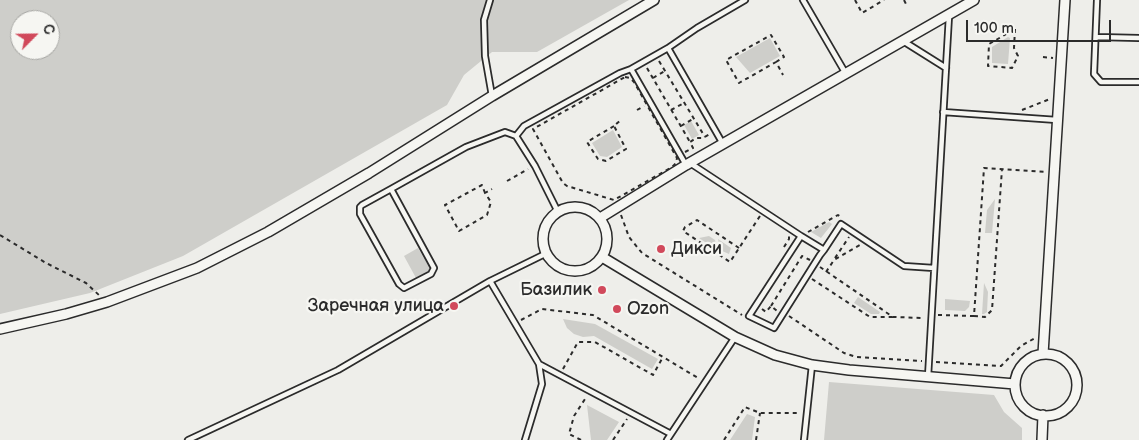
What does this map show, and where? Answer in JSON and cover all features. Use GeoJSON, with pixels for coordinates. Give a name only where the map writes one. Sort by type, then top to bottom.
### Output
{"type":"FeatureCollection","features":[{"type":"Feature","properties":{"kind":"street"},"geometry":{"type":"LineString","coordinates":[[0,329],[66,314],[107,302],[197,268],[268,232],[369,173],[492,96],[654,0]]}},
{"type":"Feature","properties":{"kind":"street"},"geometry":{"type":"LineString","coordinates":[[1043,354],[1064,0]]}},
{"type":"Feature","properties":{"kind":"street"},"geometry":{"type":"LineString","coordinates":[[600,218],[674,169],[688,164],[970,1]]}},
{"type":"Feature","properties":{"kind":"street"},"geometry":{"type":"LineString","coordinates":[[570,207],[578,207],[594,212],[600,218],[607,233],[606,250],[602,257],[589,268],[573,271],[557,265],[546,252],[544,245],[545,228],[558,212],[570,207]]}},
{"type":"Feature","properties":{"kind":"street"},"geometry":{"type":"LineString","coordinates":[[602,257],[735,337],[775,355],[812,365],[849,370],[1015,384]]}},
{"type":"Feature","properties":{"kind":"street"},"geometry":{"type":"LineString","coordinates":[[1043,354],[1058,356],[1064,360],[1073,372],[1076,386],[1068,406],[1055,414],[1043,415],[1034,413],[1022,404],[1018,398],[1015,384],[1019,369],[1023,363],[1043,354]]}},
{"type":"Feature","properties":{"kind":"street"},"geometry":{"type":"LineString","coordinates":[[1042,440],[1043,415]]}},
{"type":"Feature","properties":{"kind":"lane"},"geometry":{"type":"LineString","coordinates":[[490,0],[484,20],[484,56],[492,96]]}},
{"type":"Feature","properties":{"kind":"lane"},"geometry":{"type":"LineString","coordinates":[[516,136],[524,126],[668,48],[697,28],[745,0]]}},
{"type":"Feature","properties":{"kind":"lane"},"geometry":{"type":"LineString","coordinates":[[803,0],[846,74]]}},
{"type":"Feature","properties":{"kind":"lane"},"geometry":{"type":"LineString","coordinates":[[1097,0],[1094,74],[1101,82],[1139,82]]}},
{"type":"Feature","properties":{"kind":"lane"},"geometry":{"type":"LineString","coordinates":[[928,377],[949,14]]}},
{"type":"Feature","properties":{"kind":"lane"},"geometry":{"type":"LineString","coordinates":[[1097,37],[1139,38]]}},
{"type":"Feature","properties":{"kind":"lane"},"geometry":{"type":"LineString","coordinates":[[903,41],[946,68]]}},
{"type":"Feature","properties":{"kind":"lane"},"geometry":{"type":"LineString","coordinates":[[668,48],[723,144]]}},
{"type":"Feature","properties":{"kind":"lane"},"geometry":{"type":"LineString","coordinates":[[631,69],[679,156],[688,164],[824,250]]}},
{"type":"Feature","properties":{"kind":"lane"},"geometry":{"type":"LineString","coordinates":[[944,112],[1057,120]]}},
{"type":"Feature","properties":{"kind":"lane"},"geometry":{"type":"LineString","coordinates":[[391,189],[434,268],[431,274],[404,288],[399,284],[359,211],[362,205],[466,147],[506,132],[516,136],[535,166],[558,212]]}},
{"type":"Feature","properties":{"kind":"lane"},"geometry":{"type":"LineString","coordinates":[[801,236],[749,316],[774,328],[841,224],[904,266],[934,268]]}},
{"type":"Feature","properties":{"kind":"lane"},"geometry":{"type":"LineString","coordinates":[[188,440],[338,370],[490,281],[546,252]]}},
{"type":"Feature","properties":{"kind":"lane"},"geometry":{"type":"LineString","coordinates":[[490,281],[538,364],[542,384],[525,440]]}},
{"type":"Feature","properties":{"kind":"lane"},"geometry":{"type":"LineString","coordinates":[[667,440],[735,337]]}},
{"type":"Feature","properties":{"kind":"lane"},"geometry":{"type":"LineString","coordinates":[[538,364],[671,434]]}},
{"type":"Feature","properties":{"kind":"lane"},"geometry":{"type":"LineString","coordinates":[[804,440],[812,365]]}},
{"type":"Feature","properties":{"kind":"path"},"geometry":{"type":"LineString","coordinates":[[855,0],[862,13],[884,0]]}},
{"type":"Feature","properties":{"kind":"path"},"geometry":{"type":"LineString","coordinates":[[904,0],[906,4]]}},
{"type":"Feature","properties":{"kind":"path"},"geometry":{"type":"LineString","coordinates":[[1015,29],[1014,48],[1018,56],[1012,68],[988,66],[989,44],[1015,29]]}},
{"type":"Feature","properties":{"kind":"path"},"geometry":{"type":"LineString","coordinates":[[771,34],[784,57],[776,62],[739,83],[726,60],[771,34]]}},
{"type":"Feature","properties":{"kind":"path"},"geometry":{"type":"LineString","coordinates":[[1043,57],[1053,58]]}},
{"type":"Feature","properties":{"kind":"path"},"geometry":{"type":"LineString","coordinates":[[659,61],[704,138]]}},
{"type":"Feature","properties":{"kind":"path"},"geometry":{"type":"LineString","coordinates":[[776,62],[782,74]]}},
{"type":"Feature","properties":{"kind":"path"},"geometry":{"type":"LineString","coordinates":[[647,68],[693,148],[679,156],[674,169],[614,200],[567,186],[563,183],[533,129],[625,77],[630,78],[634,82],[679,156]]}},
{"type":"Feature","properties":{"kind":"path"},"geometry":{"type":"LineString","coordinates":[[653,78],[665,71]]}},
{"type":"Feature","properties":{"kind":"path"},"geometry":{"type":"LineString","coordinates":[[1019,111],[1050,99]]}},
{"type":"Feature","properties":{"kind":"path"},"geometry":{"type":"LineString","coordinates":[[672,110],[684,103]]}},
{"type":"Feature","properties":{"kind":"path"},"geometry":{"type":"LineString","coordinates":[[637,110],[646,104]]}},
{"type":"Feature","properties":{"kind":"path"},"geometry":{"type":"LineString","coordinates":[[614,126],[626,149],[606,161],[598,159],[588,142],[622,119]]}},
{"type":"Feature","properties":{"kind":"path"},"geometry":{"type":"LineString","coordinates":[[681,126],[693,119]]}},
{"type":"Feature","properties":{"kind":"path"},"geometry":{"type":"LineString","coordinates":[[690,142],[696,138],[704,138],[711,134],[713,137],[717,134]]}},
{"type":"Feature","properties":{"kind":"path"},"geometry":{"type":"LineString","coordinates":[[507,181],[535,166]]}},
{"type":"Feature","properties":{"kind":"path"},"geometry":{"type":"LineString","coordinates":[[974,316],[984,168],[1046,172],[1046,176]]}},
{"type":"Feature","properties":{"kind":"path"},"geometry":{"type":"LineString","coordinates":[[938,314],[985,317],[992,310],[1002,169]]}},
{"type":"Feature","properties":{"kind":"path"},"geometry":{"type":"LineString","coordinates":[[482,185],[486,193],[491,202],[487,216],[459,231],[445,206],[482,185]]}},
{"type":"Feature","properties":{"kind":"path"},"geometry":{"type":"LineString","coordinates":[[486,193],[492,189]]}},
{"type":"Feature","properties":{"kind":"path"},"geometry":{"type":"LineString","coordinates":[[607,198],[622,216],[629,237],[642,253],[742,315],[749,304],[758,310],[766,312],[802,256]]}},
{"type":"Feature","properties":{"kind":"path"},"geometry":{"type":"LineString","coordinates":[[739,248],[697,220],[685,227],[683,231],[730,262],[761,214]]}},
{"type":"Feature","properties":{"kind":"path"},"geometry":{"type":"LineString","coordinates":[[788,233],[798,226],[807,233],[838,215],[844,219]]}},
{"type":"Feature","properties":{"kind":"path"},"geometry":{"type":"LineString","coordinates":[[826,272],[852,231]]}},
{"type":"Feature","properties":{"kind":"path"},"geometry":{"type":"LineString","coordinates":[[788,233],[799,246],[796,250],[797,253],[810,260],[813,255],[820,256]]}},
{"type":"Feature","properties":{"kind":"path"},"geometry":{"type":"LineString","coordinates":[[784,247],[789,239],[788,233]]}},
{"type":"Feature","properties":{"kind":"path"},"geometry":{"type":"LineString","coordinates":[[0,235],[46,263],[86,283],[107,302]]}},
{"type":"Feature","properties":{"kind":"path"},"geometry":{"type":"LineString","coordinates":[[834,260],[863,244]]}},
{"type":"Feature","properties":{"kind":"path"},"geometry":{"type":"LineString","coordinates":[[816,272],[820,267],[893,317]]}},
{"type":"Feature","properties":{"kind":"path"},"geometry":{"type":"LineString","coordinates":[[807,286],[812,278],[870,317],[925,318]]}},
{"type":"Feature","properties":{"kind":"path"},"geometry":{"type":"LineString","coordinates":[[771,306],[778,310],[775,314]]}},
{"type":"Feature","properties":{"kind":"path"},"geometry":{"type":"LineString","coordinates":[[515,324],[542,309],[593,314],[705,382]]}},
{"type":"Feature","properties":{"kind":"path"},"geometry":{"type":"LineString","coordinates":[[788,316],[844,353],[856,357],[1001,366],[1021,346],[1035,338]]}},
{"type":"Feature","properties":{"kind":"path"},"geometry":{"type":"LineString","coordinates":[[560,374],[578,342],[595,342],[653,375],[663,357]]}},
{"type":"Feature","properties":{"kind":"path"},"geometry":{"type":"LineString","coordinates":[[581,440],[569,434],[574,416],[591,391]]}},
{"type":"Feature","properties":{"kind":"path"},"geometry":{"type":"LineString","coordinates":[[724,440],[745,407],[760,413],[806,413]]}},
{"type":"Feature","properties":{"kind":"path"},"geometry":{"type":"LineString","coordinates":[[613,440],[631,412]]}},
{"type":"Feature","properties":{"kind":"path"},"geometry":{"type":"LineString","coordinates":[[756,440],[760,413]]}},
{"type":"Feature","properties":{"kind":"shaded area"},"geometry":{"type":"Polygon","coordinates":[[[0,0],[629,0],[537,52],[492,52],[464,75],[447,105],[183,256],[90,293],[0,314],[0,0]]]}},
{"type":"Feature","properties":{"kind":"shaded area"},"geometry":{"type":"Polygon","coordinates":[[[1008,37],[1010,38],[1008,64],[992,63],[992,47],[1008,37]]]}},
{"type":"Feature","properties":{"kind":"shaded area"},"geometry":{"type":"Polygon","coordinates":[[[770,38],[780,56],[750,73],[736,57],[770,38]]]}},
{"type":"Feature","properties":{"kind":"shaded area"},"geometry":{"type":"Polygon","coordinates":[[[691,121],[699,135],[692,139],[684,125],[691,121]]]}},
{"type":"Feature","properties":{"kind":"shaded area"},"geometry":{"type":"Polygon","coordinates":[[[613,130],[622,147],[607,157],[600,156],[592,143],[613,130]]]}},
{"type":"Feature","properties":{"kind":"shaded area"},"geometry":{"type":"Polygon","coordinates":[[[995,199],[992,233],[985,233],[987,210],[995,199]]]}},
{"type":"Feature","properties":{"kind":"shaded area"},"geometry":{"type":"Polygon","coordinates":[[[829,222],[832,224],[821,238],[811,232],[829,222]]]}},
{"type":"Feature","properties":{"kind":"shaded area"},"geometry":{"type":"Polygon","coordinates":[[[709,236],[715,240],[717,250],[699,238],[709,236]]]}},
{"type":"Feature","properties":{"kind":"shaded area"},"geometry":{"type":"Polygon","coordinates":[[[718,239],[731,248],[729,254],[720,250],[718,239]]]}},
{"type":"Feature","properties":{"kind":"shaded area"},"geometry":{"type":"Polygon","coordinates":[[[418,248],[431,270],[416,278],[404,256],[418,248]]]}},
{"type":"Feature","properties":{"kind":"shaded area"},"geometry":{"type":"Polygon","coordinates":[[[984,283],[988,292],[987,312],[982,314],[984,283]]]}},
{"type":"Feature","properties":{"kind":"shaded area"},"geometry":{"type":"Polygon","coordinates":[[[858,297],[880,312],[879,314],[871,314],[854,303],[858,297]]]}},
{"type":"Feature","properties":{"kind":"shaded area"},"geometry":{"type":"Polygon","coordinates":[[[945,299],[970,301],[969,307],[965,311],[945,310],[945,299]]]}},
{"type":"Feature","properties":{"kind":"shaded area"},"geometry":{"type":"Polygon","coordinates":[[[563,319],[595,324],[658,359],[652,369],[594,336],[583,337],[574,334],[567,328],[563,319]]]}},
{"type":"Feature","properties":{"kind":"shaded area"},"geometry":{"type":"Polygon","coordinates":[[[829,382],[994,395],[1004,412],[1022,428],[1022,440],[824,440],[829,382]]]}},
{"type":"Feature","properties":{"kind":"shaded area"},"geometry":{"type":"Polygon","coordinates":[[[587,405],[619,422],[607,440],[591,440],[587,405]]]}},
{"type":"Feature","properties":{"kind":"shaded area"},"geometry":{"type":"Polygon","coordinates":[[[747,414],[755,417],[752,440],[730,440],[747,414]]]}},
{"type":"Feature","properties":{"kind":"place","name":"Дикси"},"geometry":{"type":"Point","coordinates":[661,249]}},
{"type":"Feature","properties":{"kind":"place","name":"Базилик"},"geometry":{"type":"Point","coordinates":[602,290]}},
{"type":"Feature","properties":{"kind":"place","name":"Заречная улица"},"geometry":{"type":"Point","coordinates":[454,306]}},
{"type":"Feature","properties":{"kind":"place","name":"Ozon"},"geometry":{"type":"Point","coordinates":[617,309]}}]}
